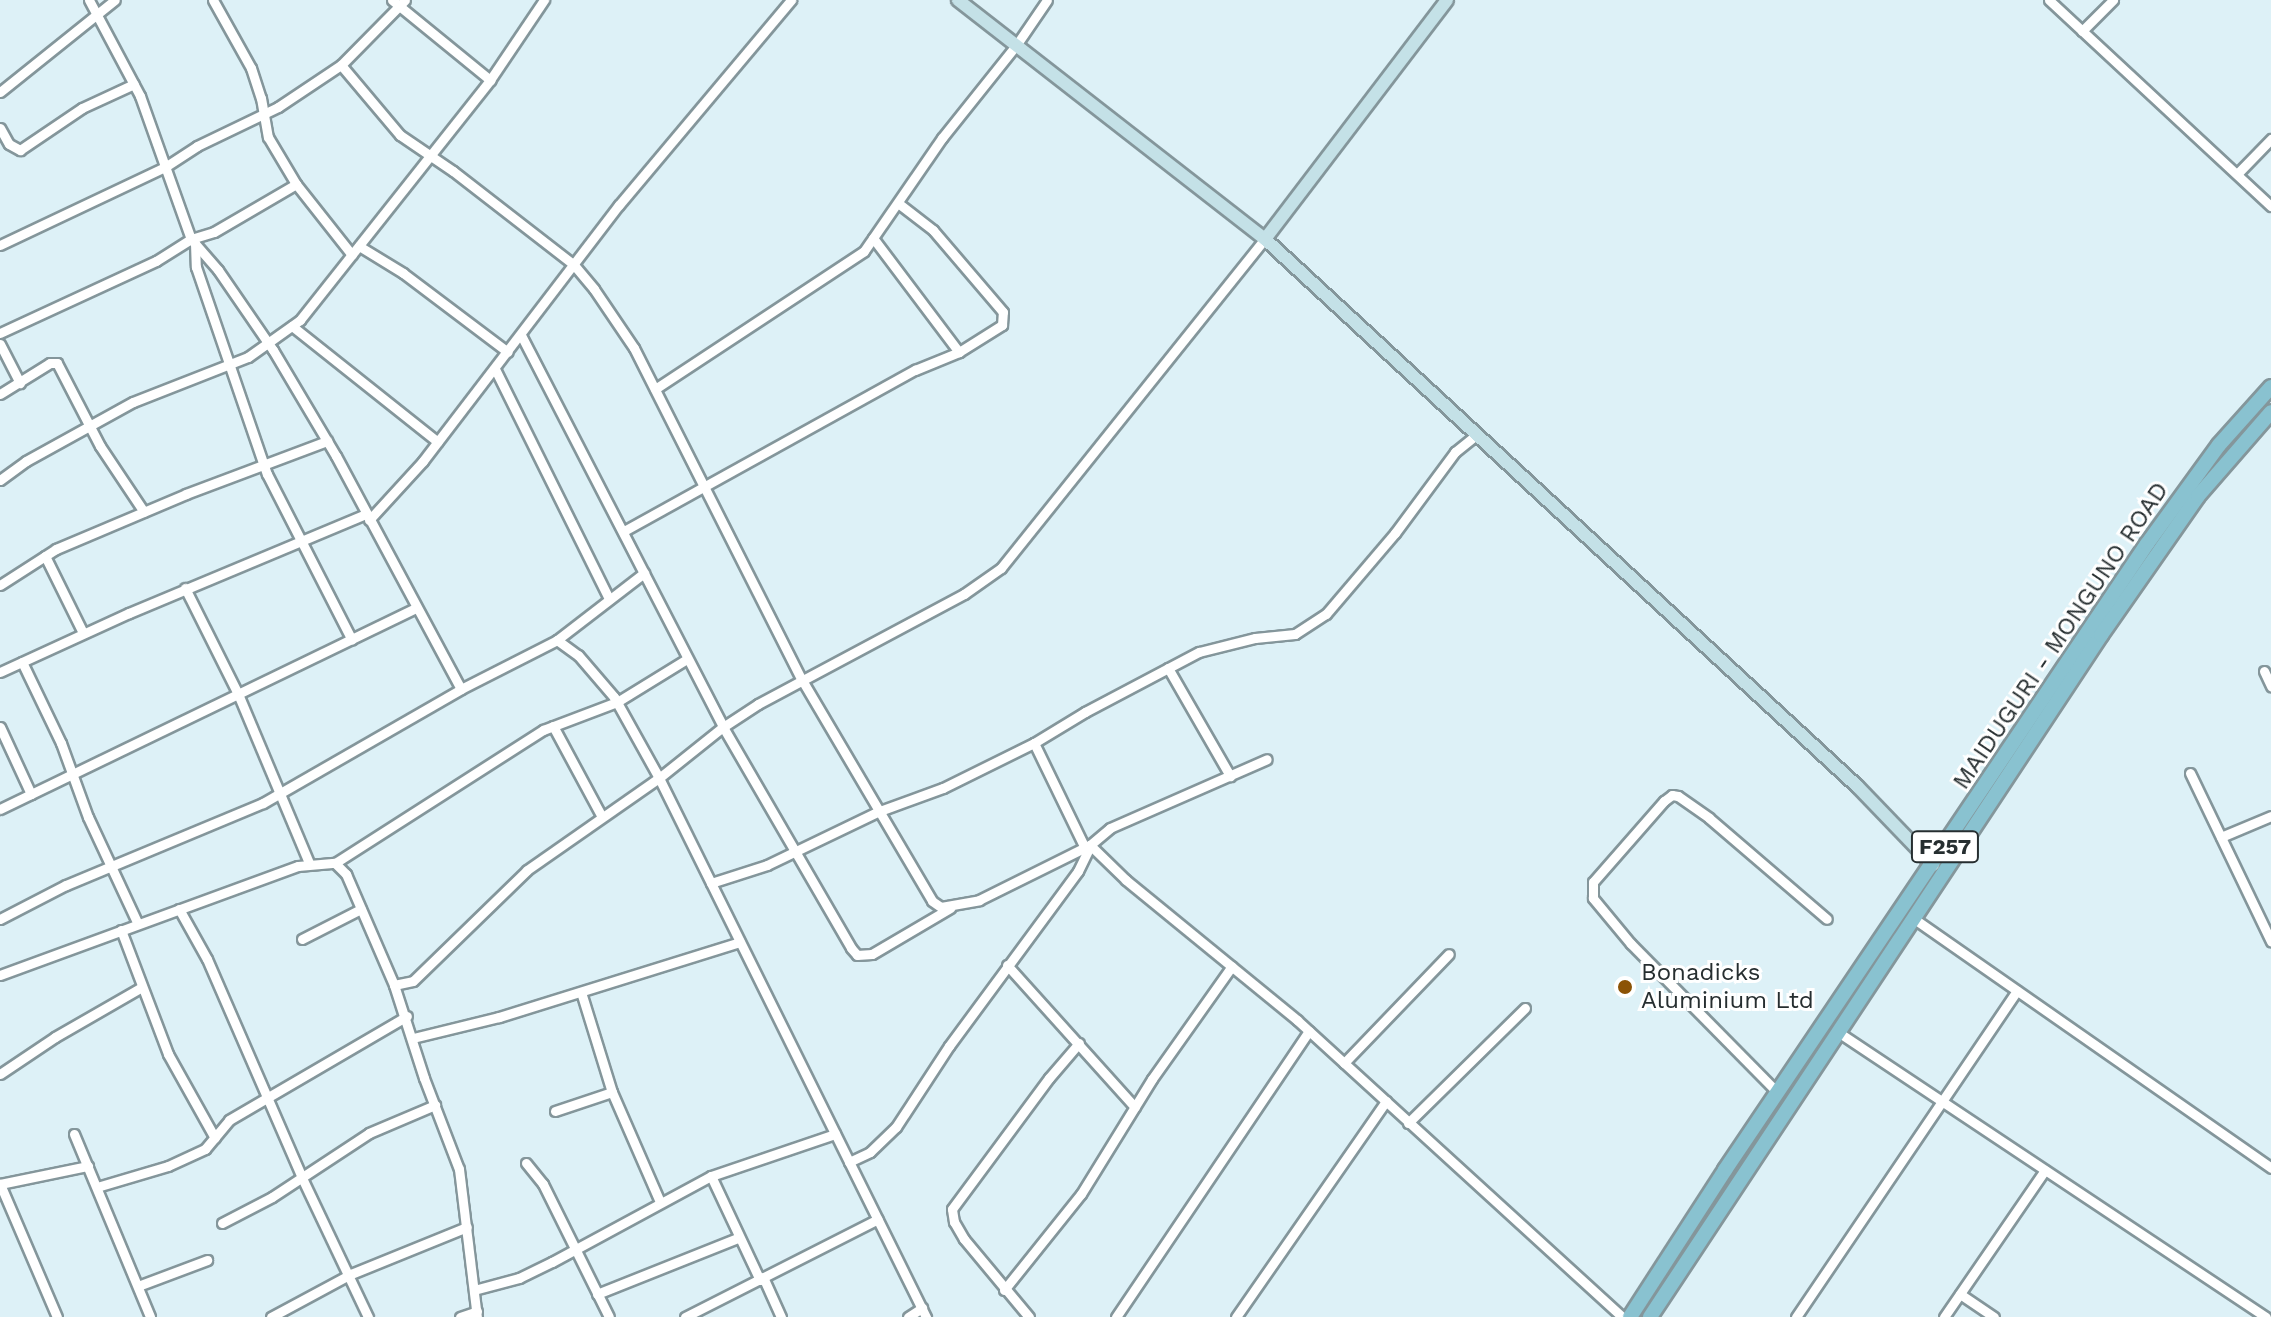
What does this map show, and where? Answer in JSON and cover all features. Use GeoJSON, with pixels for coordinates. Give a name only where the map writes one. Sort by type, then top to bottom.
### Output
{"type":"FeatureCollection","features":[{"type":"Feature","properties":{"kind":"main road","name":"MAIDUGURI - MONGUNO ROAD"},"geometry":{"type":"LineString","coordinates":[[1630,1317],[1777,1092],[2147,544],[2219,445],[2271,387]]}},
{"type":"Feature","properties":{"kind":"main road","name":"MAIDUGURI - MONGUNO ROAD"},"geometry":{"type":"LineString","coordinates":[[1650,1317],[1913,918],[2190,507],[2269,420]]}},
{"type":"Feature","properties":{"kind":"street"},"geometry":{"type":"LineString","coordinates":[[89,0],[134,84],[193,241],[269,345],[327,441],[461,689]]}},
{"type":"Feature","properties":{"kind":"street"},"geometry":{"type":"LineString","coordinates":[[0,92],[115,0]]}},
{"type":"Feature","properties":{"kind":"street"},"geometry":{"type":"LineString","coordinates":[[213,0],[251,68],[268,137],[296,184],[352,255]]}},
{"type":"Feature","properties":{"kind":"street"},"geometry":{"type":"LineString","coordinates":[[0,480],[26,461],[133,402],[228,366],[269,345],[292,326],[490,80],[544,0]]}},
{"type":"Feature","properties":{"kind":"street"},"geometry":{"type":"LineString","coordinates":[[0,672],[185,588],[368,517],[438,442],[619,205],[791,0]]}},
{"type":"Feature","properties":{"kind":"street"},"geometry":{"type":"LineString","coordinates":[[958,0],[1265,239],[1858,787],[1933,865]]}},
{"type":"Feature","properties":{"kind":"street"},"geometry":{"type":"LineString","coordinates":[[655,389],[864,251],[942,138],[1017,44],[1047,0]]}},
{"type":"Feature","properties":{"kind":"street"},"geometry":{"type":"LineString","coordinates":[[394,985],[413,981],[527,870],[601,815],[659,778],[723,727],[802,680],[964,594],[1001,568],[1265,239],[1447,0]]}},
{"type":"Feature","properties":{"kind":"street"},"geometry":{"type":"LineString","coordinates":[[2049,0],[2271,206]]}},
{"type":"Feature","properties":{"kind":"street"},"geometry":{"type":"LineString","coordinates":[[2082,31],[2113,0]]}},
{"type":"Feature","properties":{"kind":"street"},"geometry":{"type":"LineString","coordinates":[[0,245],[165,167],[197,146],[264,114],[341,65],[399,2],[490,80]]}},
{"type":"Feature","properties":{"kind":"street"},"geometry":{"type":"LineString","coordinates":[[341,65],[400,135],[574,265],[634,348],[802,680],[877,812],[932,901],[941,907],[953,907]]}},
{"type":"Feature","properties":{"kind":"street"},"geometry":{"type":"LineString","coordinates":[[0,128],[9,144],[20,150],[82,108],[134,84]]}},
{"type":"Feature","properties":{"kind":"street"},"geometry":{"type":"LineString","coordinates":[[2237,174],[2271,139]]}},
{"type":"Feature","properties":{"kind":"street"},"geometry":{"type":"LineString","coordinates":[[0,333],[214,232],[296,184]]}},
{"type":"Feature","properties":{"kind":"street"},"geometry":{"type":"LineString","coordinates":[[624,531],[915,370],[959,352],[1002,325],[1005,317],[933,230],[898,203]]}},
{"type":"Feature","properties":{"kind":"street"},"geometry":{"type":"LineString","coordinates":[[873,238],[959,352]]}},
{"type":"Feature","properties":{"kind":"street"},"geometry":{"type":"LineString","coordinates":[[193,241],[193,256],[264,465],[352,640]]}},
{"type":"Feature","properties":{"kind":"street"},"geometry":{"type":"LineString","coordinates":[[359,246],[403,273],[508,352]]}},
{"type":"Feature","properties":{"kind":"street"},"geometry":{"type":"LineString","coordinates":[[292,326],[438,442]]}},
{"type":"Feature","properties":{"kind":"street"},"geometry":{"type":"LineString","coordinates":[[521,335],[723,727],[857,955],[872,954],[953,907],[979,900],[1088,846],[1110,828],[1267,759]]}},
{"type":"Feature","properties":{"kind":"street"},"geometry":{"type":"LineString","coordinates":[[0,344],[20,383]]}},
{"type":"Feature","properties":{"kind":"street"},"geometry":{"type":"LineString","coordinates":[[0,394],[50,363],[57,363],[91,427],[144,512]]}},
{"type":"Feature","properties":{"kind":"street"},"geometry":{"type":"LineString","coordinates":[[495,369],[609,599]]}},
{"type":"Feature","properties":{"kind":"street"},"geometry":{"type":"LineString","coordinates":[[2251,410],[2269,420]]}},
{"type":"Feature","properties":{"kind":"street"},"geometry":{"type":"LineString","coordinates":[[711,883],[795,852],[877,812],[943,788],[1034,743],[1199,652],[1255,638],[1295,634],[1326,614],[1395,533],[1455,452],[1477,434]]}},
{"type":"Feature","properties":{"kind":"street"},"geometry":{"type":"LineString","coordinates":[[0,585],[45,556],[144,512],[327,441]]}},
{"type":"Feature","properties":{"kind":"street"},"geometry":{"type":"LineString","coordinates":[[45,556],[83,633]]}},
{"type":"Feature","properties":{"kind":"street"},"geometry":{"type":"LineString","coordinates":[[0,919],[66,885],[279,794],[461,689],[557,640],[644,573]]}},
{"type":"Feature","properties":{"kind":"street"},"geometry":{"type":"LineString","coordinates":[[185,588],[238,694],[309,863]]}},
{"type":"Feature","properties":{"kind":"street"},"geometry":{"type":"LineString","coordinates":[[0,809],[415,608]]}},
{"type":"Feature","properties":{"kind":"street"},"geometry":{"type":"LineString","coordinates":[[557,640],[578,655],[617,702],[659,778],[924,1312],[908,1317]]}},
{"type":"Feature","properties":{"kind":"street"},"geometry":{"type":"LineString","coordinates":[[0,975],[309,863],[335,863],[553,726],[617,702],[687,659]]}},
{"type":"Feature","properties":{"kind":"street"},"geometry":{"type":"LineString","coordinates":[[22,662],[73,773],[88,817],[138,924]]}},
{"type":"Feature","properties":{"kind":"street"},"geometry":{"type":"LineString","coordinates":[[1168,668],[1230,776]]}},
{"type":"Feature","properties":{"kind":"street"},"geometry":{"type":"LineString","coordinates":[[2264,671],[2271,686]]}},
{"type":"Feature","properties":{"kind":"street"},"geometry":{"type":"LineString","coordinates":[[553,726],[601,815]]}},
{"type":"Feature","properties":{"kind":"street"},"geometry":{"type":"LineString","coordinates":[[0,727],[31,794]]}},
{"type":"Feature","properties":{"kind":"street"},"geometry":{"type":"LineString","coordinates":[[1034,743],[1088,846],[1309,1031],[1622,1317]]}},
{"type":"Feature","properties":{"kind":"street"},"geometry":{"type":"LineString","coordinates":[[2190,773],[2271,941]]}},
{"type":"Feature","properties":{"kind":"street"},"geometry":{"type":"LineString","coordinates":[[1777,1092],[1631,944],[1593,898],[1593,882],[1672,795],[1709,818],[1827,919]]}},
{"type":"Feature","properties":{"kind":"street"},"geometry":{"type":"LineString","coordinates":[[2221,837],[2271,816]]}},
{"type":"Feature","properties":{"kind":"street"},"geometry":{"type":"LineString","coordinates":[[849,1162],[870,1152],[896,1127],[1007,965],[1078,871],[1088,846]]}},
{"type":"Feature","properties":{"kind":"street"},"geometry":{"type":"LineString","coordinates":[[335,863],[346,874],[407,1016],[459,1169],[477,1314],[460,1317]]}},
{"type":"Feature","properties":{"kind":"street"},"geometry":{"type":"LineString","coordinates":[[179,909],[207,959],[302,1178],[351,1274],[368,1317]]}},
{"type":"Feature","properties":{"kind":"street"},"geometry":{"type":"LineString","coordinates":[[302,939],[361,909]]}},
{"type":"Feature","properties":{"kind":"street"},"geometry":{"type":"LineString","coordinates":[[1913,918],[2271,1168]]}},
{"type":"Feature","properties":{"kind":"street"},"geometry":{"type":"LineString","coordinates":[[121,930],[168,1054],[215,1138]]}},
{"type":"Feature","properties":{"kind":"street"},"geometry":{"type":"LineString","coordinates":[[413,1038],[581,992],[740,942]]}},
{"type":"Feature","properties":{"kind":"street"},"geometry":{"type":"LineString","coordinates":[[1344,1063],[1449,954]]}},
{"type":"Feature","properties":{"kind":"street"},"geometry":{"type":"LineString","coordinates":[[1007,965],[1135,1107]]}},
{"type":"Feature","properties":{"kind":"street"},"geometry":{"type":"LineString","coordinates":[[1004,1290],[1081,1194],[1135,1107],[1232,966]]}},
{"type":"Feature","properties":{"kind":"street"},"geometry":{"type":"LineString","coordinates":[[0,1074],[55,1037],[142,987]]}},
{"type":"Feature","properties":{"kind":"street"},"geometry":{"type":"LineString","coordinates":[[1796,1317],[2017,991]]}},
{"type":"Feature","properties":{"kind":"street"},"geometry":{"type":"LineString","coordinates":[[581,992],[612,1092],[660,1202]]}},
{"type":"Feature","properties":{"kind":"street"},"geometry":{"type":"LineString","coordinates":[[1408,1123],[1525,1008]]}},
{"type":"Feature","properties":{"kind":"street"},"geometry":{"type":"LineString","coordinates":[[97,1187],[168,1166],[205,1149],[229,1120],[407,1016]]}},
{"type":"Feature","properties":{"kind":"street"},"geometry":{"type":"LineString","coordinates":[[1116,1317],[1309,1031]]}},
{"type":"Feature","properties":{"kind":"street"},"geometry":{"type":"LineString","coordinates":[[1838,1032],[2266,1317]]}},
{"type":"Feature","properties":{"kind":"street"},"geometry":{"type":"LineString","coordinates":[[1029,1317],[964,1239],[954,1222],[952,1209],[1049,1078],[1079,1043]]}},
{"type":"Feature","properties":{"kind":"street"},"geometry":{"type":"LineString","coordinates":[[555,1111],[612,1092]]}},
{"type":"Feature","properties":{"kind":"street"},"geometry":{"type":"LineString","coordinates":[[1236,1317],[1318,1193],[1386,1101]]}},
{"type":"Feature","properties":{"kind":"street"},"geometry":{"type":"LineString","coordinates":[[222,1223],[302,1178],[369,1133],[435,1105]]}},
{"type":"Feature","properties":{"kind":"street"},"geometry":{"type":"LineString","coordinates":[[74,1134],[150,1317]]}},
{"type":"Feature","properties":{"kind":"street"},"geometry":{"type":"LineString","coordinates":[[474,1290],[519,1278],[711,1176],[835,1134]]}},
{"type":"Feature","properties":{"kind":"street"},"geometry":{"type":"LineString","coordinates":[[526,1163],[543,1184],[609,1317]]}},
{"type":"Feature","properties":{"kind":"street"},"geometry":{"type":"LineString","coordinates":[[57,1317],[0,1184],[88,1166]]}},
{"type":"Feature","properties":{"kind":"street"},"geometry":{"type":"LineString","coordinates":[[1944,1317],[2045,1170]]}},
{"type":"Feature","properties":{"kind":"street"},"geometry":{"type":"LineString","coordinates":[[711,1176],[738,1238],[781,1317]]}},
{"type":"Feature","properties":{"kind":"street"},"geometry":{"type":"LineString","coordinates":[[685,1317],[878,1219]]}},
{"type":"Feature","properties":{"kind":"street"},"geometry":{"type":"LineString","coordinates":[[271,1317],[351,1274],[467,1227]]}},
{"type":"Feature","properties":{"kind":"street"},"geometry":{"type":"LineString","coordinates":[[597,1294],[738,1238]]}},
{"type":"Feature","properties":{"kind":"street"},"geometry":{"type":"LineString","coordinates":[[138,1286],[207,1260]]}},
{"type":"Feature","properties":{"kind":"street"},"geometry":{"type":"LineString","coordinates":[[1960,1294],[1994,1317]]}},
{"type":"Feature","properties":{"kind":"place","name":"Bonadicks Aluminium Ltd"},"geometry":{"type":"Point","coordinates":[1625,987]}}]}
